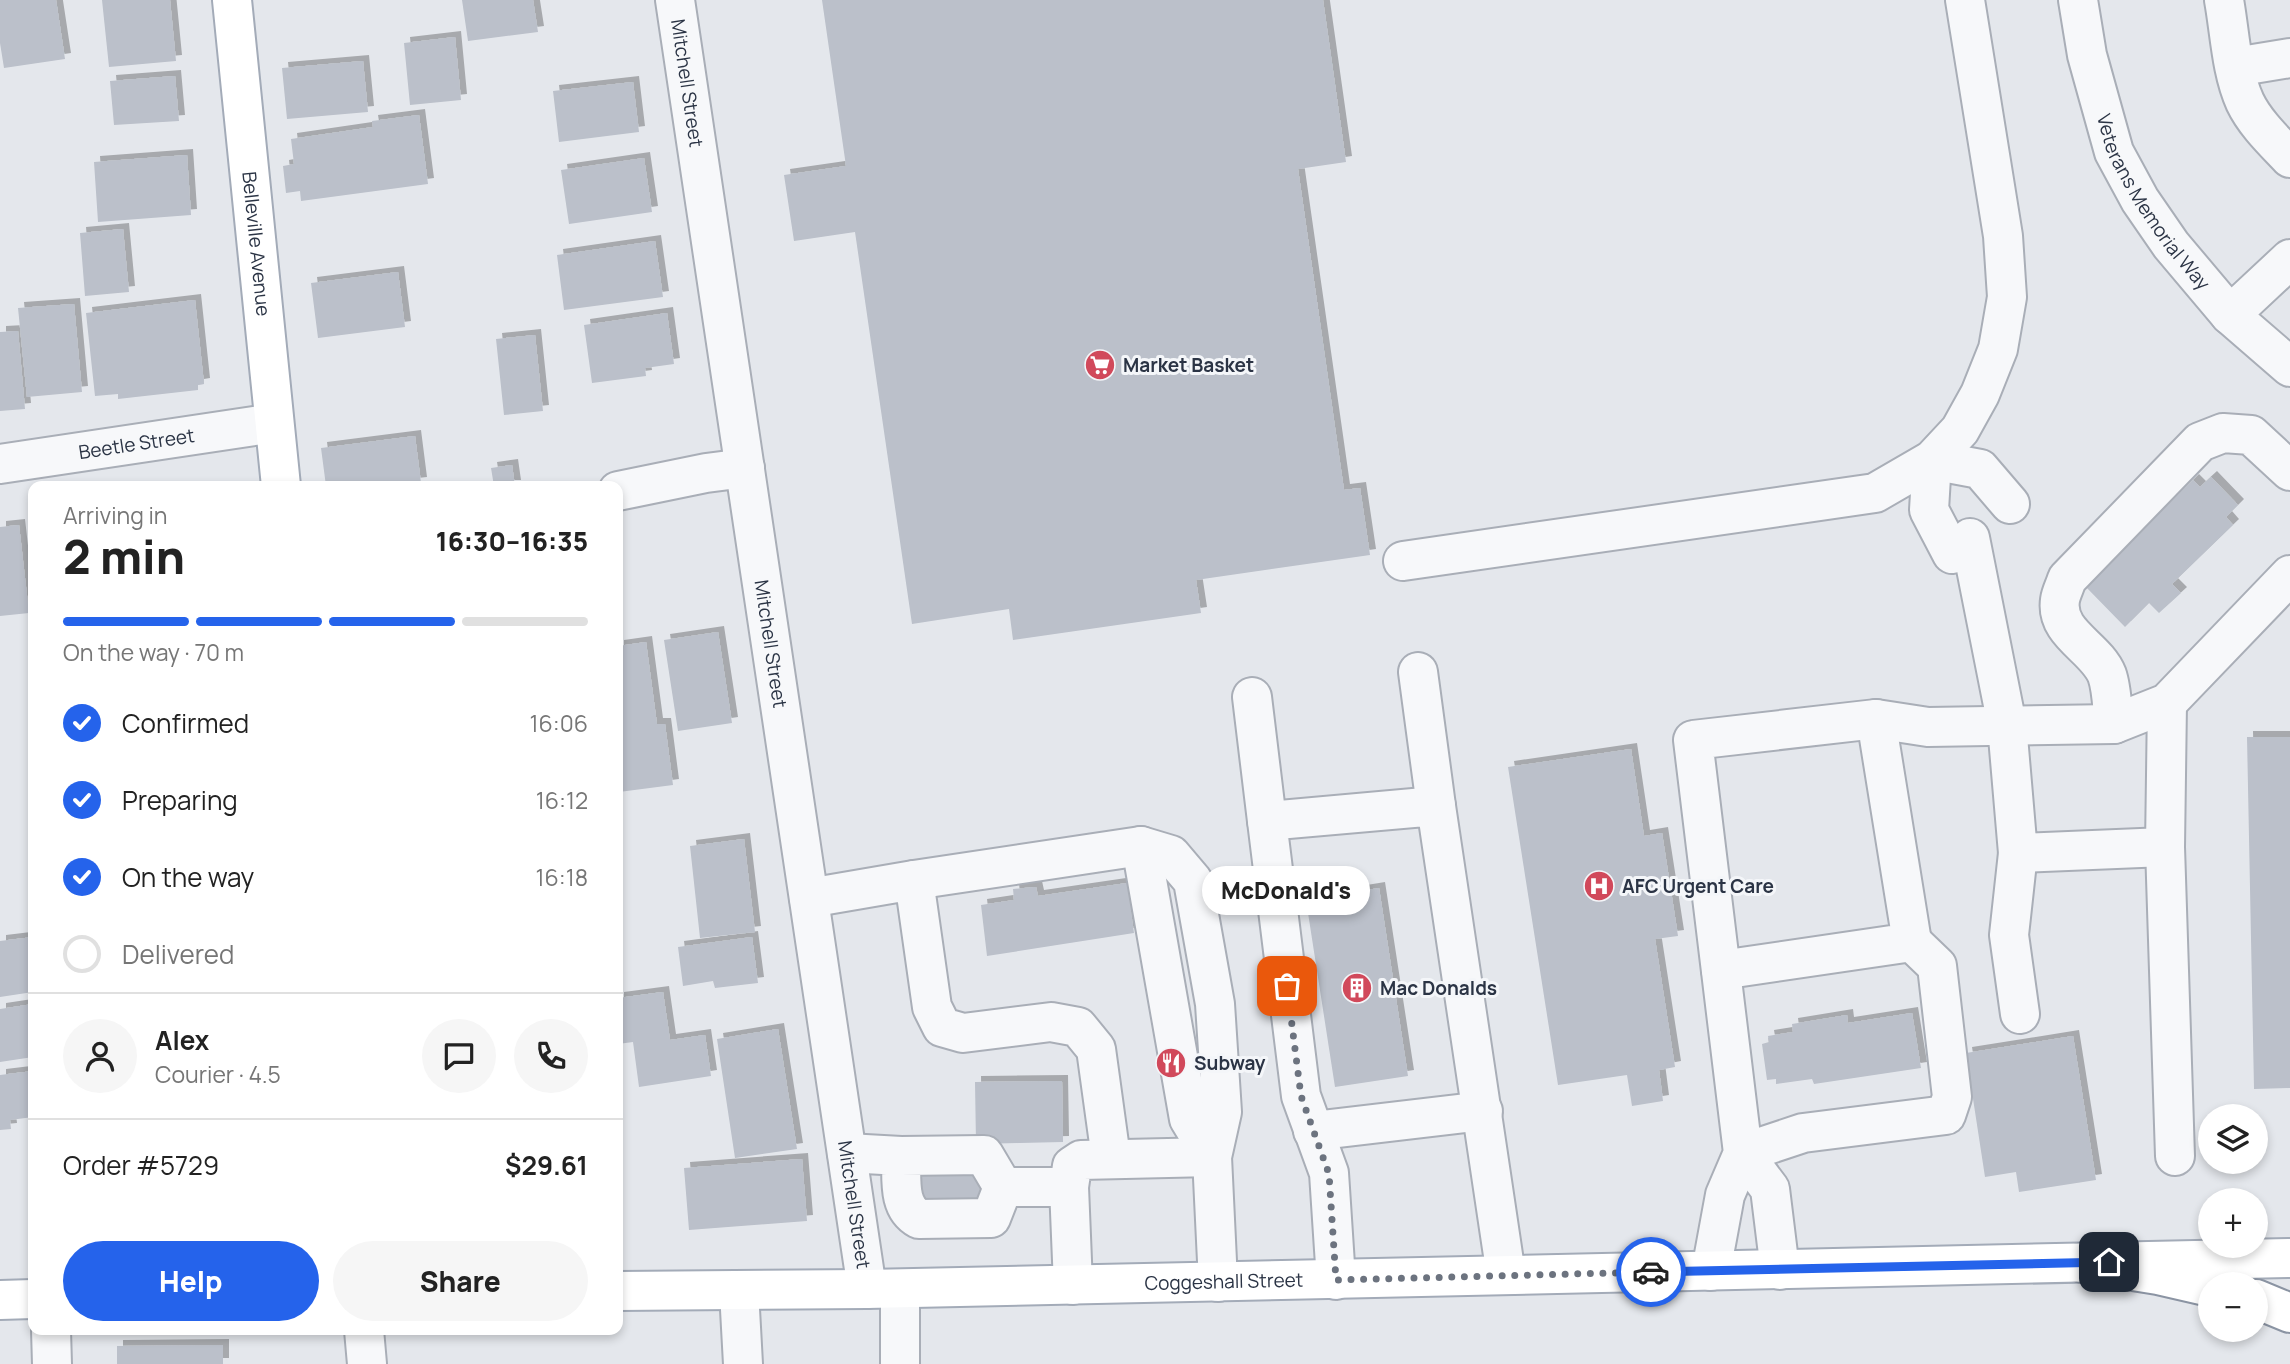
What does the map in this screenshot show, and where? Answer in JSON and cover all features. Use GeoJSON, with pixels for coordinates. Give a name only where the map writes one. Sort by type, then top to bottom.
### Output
{"type":"FeatureCollection","features":[{"type":"Feature","properties":{"kind":"main road","name":"Belleville Avenue"},"geometry":{"type":"LineString","coordinates":[[232,0],[280,481]]}},
{"type":"Feature","properties":{"kind":"main road","name":"Coggeshall Street"},"geometry":{"type":"LineString","coordinates":[[623,1291],[883,1289],[2290,1258]]}},
{"type":"Feature","properties":{"kind":"main road"},"geometry":{"type":"LineString","coordinates":[[2083,1263],[2198,1284]]}},
{"type":"Feature","properties":{"kind":"main road"},"geometry":{"type":"LineString","coordinates":[[0,1300],[28,1299]]}},
{"type":"Feature","properties":{"kind":"main road"},"geometry":{"type":"LineString","coordinates":[[2268,1304],[2290,1312]]}},
{"type":"Feature","properties":{"kind":"street","name":"Mitchell Street"},"geometry":{"type":"LineString","coordinates":[[675,0],[847,1153],[900,1364]]}},
{"type":"Feature","properties":{"kind":"street"},"geometry":{"type":"LineString","coordinates":[[1403,561],[1875,494],[1932,460],[1960,430],[1980,394],[1998,349],[2007,297],[2003,236],[1965,0]]}},
{"type":"Feature","properties":{"kind":"street","name":"Veterans Memorial Way"},"geometry":{"type":"LineString","coordinates":[[2078,0],[2087,55],[2113,152],[2140,200],[2171,245],[2230,315],[2290,367]]}},
{"type":"Feature","properties":{"kind":"street"},"geometry":{"type":"LineString","coordinates":[[2224,0],[2235,67],[2246,103],[2263,129],[2290,158]]}},
{"type":"Feature","properties":{"kind":"street"},"geometry":{"type":"LineString","coordinates":[[2235,67],[2290,58]]}},
{"type":"Feature","properties":{"kind":"street"},"geometry":{"type":"LineString","coordinates":[[2230,315],[2290,259]]}},
{"type":"Feature","properties":{"kind":"street","name":"Beetle Street"},"geometry":{"type":"LineString","coordinates":[[0,464],[274,423]]}},
{"type":"Feature","properties":{"kind":"street"},"geometry":{"type":"LineString","coordinates":[[2114,724],[2108,677],[2097,656],[2078,640],[2062,621],[2059,600],[2067,579],[2200,442],[2223,433],[2251,435],[2290,471]]}},
{"type":"Feature","properties":{"kind":"street"},"geometry":{"type":"LineString","coordinates":[[1932,460],[1980,469],[2010,504]]}},
{"type":"Feature","properties":{"kind":"street"},"geometry":{"type":"LineString","coordinates":[[1932,460],[1929,510],[1961,546],[2007,725],[2018,853],[2009,935],[2020,1014]]}},
{"type":"Feature","properties":{"kind":"street"},"geometry":{"type":"LineString","coordinates":[[623,490],[745,468]]}},
{"type":"Feature","properties":{"kind":"street"},"geometry":{"type":"LineString","coordinates":[[1780,1270],[1770,1189],[1743,1153],[1693,740],[1876,719],[1928,727],[2114,724],[2167,703],[2290,575]]}},
{"type":"Feature","properties":{"kind":"street"},"geometry":{"type":"LineString","coordinates":[[1418,672],[1506,1275]]}},
{"type":"Feature","properties":{"kind":"street"},"geometry":{"type":"LineString","coordinates":[[1252,696],[1301,1096],[1329,1174],[1336,1280]]}},
{"type":"Feature","properties":{"kind":"street"},"geometry":{"type":"LineString","coordinates":[[2167,703],[2165,847],[2175,1156]]}},
{"type":"Feature","properties":{"kind":"street"},"geometry":{"type":"LineString","coordinates":[[1711,1271],[1725,1195],[1743,1153],[1803,1133],[1946,1115],[1952,1097],[1937,965],[1912,942],[1876,719]]}},
{"type":"Feature","properties":{"kind":"street"},"geometry":{"type":"LineString","coordinates":[[1267,821],[1436,806]]}},
{"type":"Feature","properties":{"kind":"street"},"geometry":{"type":"LineString","coordinates":[[809,898],[1141,846],[1171,855],[1193,881],[1215,1004],[1222,1099],[1222,1112],[1212,1157],[1218,1282]]}},
{"type":"Feature","properties":{"kind":"street"},"geometry":{"type":"LineString","coordinates":[[2018,853],[2165,847]]}},
{"type":"Feature","properties":{"kind":"street"},"geometry":{"type":"LineString","coordinates":[[914,880],[932,1007],[942,1027],[963,1034],[1051,1022],[1078,1027],[1096,1049],[1111,1158]]}},
{"type":"Feature","properties":{"kind":"street"},"geometry":{"type":"LineString","coordinates":[[1721,970],[1912,942]]}},
{"type":"Feature","properties":{"kind":"street"},"geometry":{"type":"LineString","coordinates":[[1313,1131],[1483,1111]]}},
{"type":"Feature","properties":{"kind":"street"},"geometry":{"type":"LineString","coordinates":[[847,1153],[984,1156],[1003,1187]]}},
{"type":"Feature","properties":{"kind":"street"},"geometry":{"type":"LineString","coordinates":[[901,1156],[904,1205],[909,1214],[919,1219],[990,1218],[1003,1187]]}},
{"type":"Feature","properties":{"kind":"street"},"geometry":{"type":"LineString","coordinates":[[1073,1285],[1069,1187],[1072,1166],[1081,1160],[1111,1158],[1212,1157]]}},
{"type":"Feature","properties":{"kind":"street"},"geometry":{"type":"LineString","coordinates":[[1003,1187],[1069,1187]]}},
{"type":"Feature","properties":{"kind":"street"},"geometry":{"type":"LineString","coordinates":[[739,1291],[743,1364]]}},
{"type":"Feature","properties":{"kind":"street"},"geometry":{"type":"LineString","coordinates":[[51,1335],[52,1364]]}},
{"type":"Feature","properties":{"kind":"street"},"geometry":{"type":"LineString","coordinates":[[365,1335],[368,1364]]}},
{"type":"Feature","properties":{"kind":"building"},"geometry":{"type":"Polygon","coordinates":[[[0,0],[56,0],[65,59],[4,68],[0,43],[0,0]]]}},
{"type":"Feature","properties":{"kind":"building"},"geometry":{"type":"Polygon","coordinates":[[[102,0],[170,0],[176,61],[109,67],[102,0]]]}},
{"type":"Feature","properties":{"kind":"building"},"geometry":{"type":"Polygon","coordinates":[[[462,0],[533,0],[538,32],[468,41],[462,0]]]}},
{"type":"Feature","properties":{"kind":"building","name":"Market Basket"},"geometry":{"type":"Polygon","coordinates":[[[822,0],[1323,0],[1346,162],[1298,169],[1344,490],[1360,488],[1370,555],[1196,580],[1201,613],[1013,640],[1009,609],[912,624],[855,232],[794,241],[784,175],[846,166],[822,0]]]}},
{"type":"Feature","properties":{"kind":"building"},"geometry":{"type":"Polygon","coordinates":[[[455,37],[461,100],[410,105],[404,43],[455,37]]]}},
{"type":"Feature","properties":{"kind":"building"},"geometry":{"type":"Polygon","coordinates":[[[363,61],[368,112],[287,119],[282,68],[363,61]]]}},
{"type":"Feature","properties":{"kind":"building"},"geometry":{"type":"Polygon","coordinates":[[[175,76],[179,121],[114,125],[110,81],[175,76]]]}},
{"type":"Feature","properties":{"kind":"building"},"geometry":{"type":"Polygon","coordinates":[[[633,82],[639,132],[559,142],[553,91],[633,82]]]}},
{"type":"Feature","properties":{"kind":"building"},"geometry":{"type":"Polygon","coordinates":[[[419,115],[428,184],[301,201],[300,191],[286,193],[283,166],[294,164],[291,139],[373,127],[372,121],[419,115]]]}},
{"type":"Feature","properties":{"kind":"building"},"geometry":{"type":"Polygon","coordinates":[[[187,155],[191,215],[98,222],[94,162],[187,155]]]}},
{"type":"Feature","properties":{"kind":"building"},"geometry":{"type":"Polygon","coordinates":[[[644,158],[652,212],[569,224],[561,170],[644,158]]]}},
{"type":"Feature","properties":{"kind":"building"},"geometry":{"type":"Polygon","coordinates":[[[123,229],[129,292],[85,296],[80,233],[123,229]]]}},
{"type":"Feature","properties":{"kind":"building"},"geometry":{"type":"Polygon","coordinates":[[[655,241],[663,297],[564,310],[557,255],[655,241]]]}},
{"type":"Feature","properties":{"kind":"building"},"geometry":{"type":"Polygon","coordinates":[[[398,272],[405,327],[318,338],[311,283],[398,272]]]}},
{"type":"Feature","properties":{"kind":"building"},"geometry":{"type":"Polygon","coordinates":[[[195,300],[204,384],[198,385],[198,390],[118,399],[118,394],[95,396],[86,313],[195,300]]]}},
{"type":"Feature","properties":{"kind":"building"},"geometry":{"type":"Polygon","coordinates":[[[74,304],[82,392],[27,397],[18,308],[74,304]]]}},
{"type":"Feature","properties":{"kind":"building"},"geometry":{"type":"Polygon","coordinates":[[[667,313],[674,364],[645,368],[646,376],[592,383],[584,325],[667,313]]]}},
{"type":"Feature","properties":{"kind":"building"},"geometry":{"type":"Polygon","coordinates":[[[18,331],[25,409],[0,411],[0,332],[18,331]]]}},
{"type":"Feature","properties":{"kind":"building"},"geometry":{"type":"Polygon","coordinates":[[[535,335],[543,411],[504,415],[496,339],[535,335]]]}},
{"type":"Feature","properties":{"kind":"building"},"geometry":{"type":"Polygon","coordinates":[[[415,436],[421,481],[325,481],[321,448],[415,436]]]}},
{"type":"Feature","properties":{"kind":"building"},"geometry":{"type":"Polygon","coordinates":[[[512,465],[514,481],[493,481],[491,468],[512,465]]]}},
{"type":"Feature","properties":{"kind":"building"},"geometry":{"type":"Polygon","coordinates":[[[2211,477],[2238,505],[2226,517],[2233,525],[2172,584],[2181,593],[2159,613],[2149,603],[2125,627],[2085,586],[2193,480],[2200,487],[2211,477]]]}},
{"type":"Feature","properties":{"kind":"building"},"geometry":{"type":"Polygon","coordinates":[[[19,525],[28,613],[0,616],[0,527],[19,525]]]}},
{"type":"Feature","properties":{"kind":"building"},"geometry":{"type":"Polygon","coordinates":[[[718,632],[732,723],[678,731],[664,640],[718,632]]]}},
{"type":"Feature","properties":{"kind":"building"},"geometry":{"type":"Polygon","coordinates":[[[646,642],[657,724],[665,724],[673,785],[623,791],[623,645],[646,642]]]}},
{"type":"Feature","properties":{"kind":"building"},"geometry":{"type":"Polygon","coordinates":[[[2247,737],[2290,737],[2290,1088],[2254,1089],[2247,737]]]}},
{"type":"Feature","properties":{"kind":"building","name":"AFC Urgent Care"},"geometry":{"type":"Polygon","coordinates":[[[1631,749],[1644,836],[1662,833],[1678,936],[1655,939],[1675,1067],[1659,1070],[1663,1101],[1632,1106],[1627,1075],[1558,1085],[1508,767],[1631,749]]]}},
{"type":"Feature","properties":{"kind":"building"},"geometry":{"type":"Polygon","coordinates":[[[744,839],[755,932],[700,938],[690,846],[744,839]]]}},
{"type":"Feature","properties":{"kind":"building"},"geometry":{"type":"Polygon","coordinates":[[[1127,883],[1134,933],[987,956],[981,905],[1014,900],[1013,889],[1036,887],[1038,896],[1127,883]]]}},
{"type":"Feature","properties":{"kind":"building","name":"Mac Donalds"},"geometry":{"type":"Polygon","coordinates":[[[1379,888],[1408,1076],[1335,1087],[1306,900],[1379,888]]]}},
{"type":"Feature","properties":{"kind":"building"},"geometry":{"type":"Polygon","coordinates":[[[752,937],[758,983],[715,988],[713,981],[683,986],[678,947],[752,937]]]}},
{"type":"Feature","properties":{"kind":"building"},"geometry":{"type":"Polygon","coordinates":[[[28,938],[28,993],[0,997],[0,941],[28,938]]]}},
{"type":"Feature","properties":{"kind":"building"},"geometry":{"type":"Polygon","coordinates":[[[663,992],[670,1040],[705,1035],[711,1076],[639,1087],[633,1042],[623,1043],[623,997],[663,992]]]}},
{"type":"Feature","properties":{"kind":"building"},"geometry":{"type":"Polygon","coordinates":[[[28,1005],[28,1058],[0,1062],[0,1009],[28,1005]]]}},
{"type":"Feature","properties":{"kind":"building"},"geometry":{"type":"Polygon","coordinates":[[[1912,1013],[1921,1068],[1814,1084],[1812,1079],[1776,1084],[1776,1079],[1767,1080],[1762,1044],[1769,1042],[1768,1036],[1793,1032],[1792,1024],[1847,1015],[1848,1023],[1912,1013]]]}},
{"type":"Feature","properties":{"kind":"building"},"geometry":{"type":"Polygon","coordinates":[[[778,1029],[797,1149],[735,1158],[717,1039],[778,1029]]]}},
{"type":"Feature","properties":{"kind":"building"},"geometry":{"type":"Polygon","coordinates":[[[2073,1036],[2096,1180],[2019,1192],[2016,1172],[1985,1177],[1966,1053],[2073,1036]]]}},
{"type":"Feature","properties":{"kind":"building"},"geometry":{"type":"Polygon","coordinates":[[[28,1072],[28,1118],[10,1120],[11,1129],[0,1130],[0,1075],[28,1072]]]}},
{"type":"Feature","properties":{"kind":"building"},"geometry":{"type":"Polygon","coordinates":[[[1062,1081],[1063,1142],[976,1144],[975,1082],[1062,1081]]]}},
{"type":"Feature","properties":{"kind":"building"},"geometry":{"type":"Polygon","coordinates":[[[802,1159],[807,1221],[689,1230],[684,1168],[802,1159]]]}},
{"type":"Feature","properties":{"kind":"building"},"geometry":{"type":"Polygon","coordinates":[[[982,1167],[982,1209],[917,1210],[917,1168],[982,1167]]]}},
{"type":"Feature","properties":{"kind":"building"},"geometry":{"type":"Polygon","coordinates":[[[223,1345],[223,1364],[117,1364],[117,1346],[223,1345]]]}},
{"type":"Feature","properties":{"kind":"way so far"},"geometry":{"type":"LineString","coordinates":[[1287,986],[1301,1096],[1329,1174],[1336,1280],[1651,1272]]}},
{"type":"Feature","properties":{"kind":"place","name":"Market Basket"},"geometry":{"type":"Point","coordinates":[1100,365]}},
{"type":"Feature","properties":{"kind":"place","name":"AFC Urgent Care"},"geometry":{"type":"Point","coordinates":[1599,886]}},
{"type":"Feature","properties":{"kind":"place","name":"McDonald's"},"geometry":{"type":"Point","coordinates":[1287,986]}},
{"type":"Feature","properties":{"kind":"place","name":"Mac Donalds"},"geometry":{"type":"Point","coordinates":[1357,988]}},
{"type":"Feature","properties":{"kind":"place","name":"Subway"},"geometry":{"type":"Point","coordinates":[1171,1063]}},
{"type":"Feature","properties":{"kind":"route"},"geometry":{"type":"LineString","coordinates":[[1651,1272],[2109,1262]]}}]}
